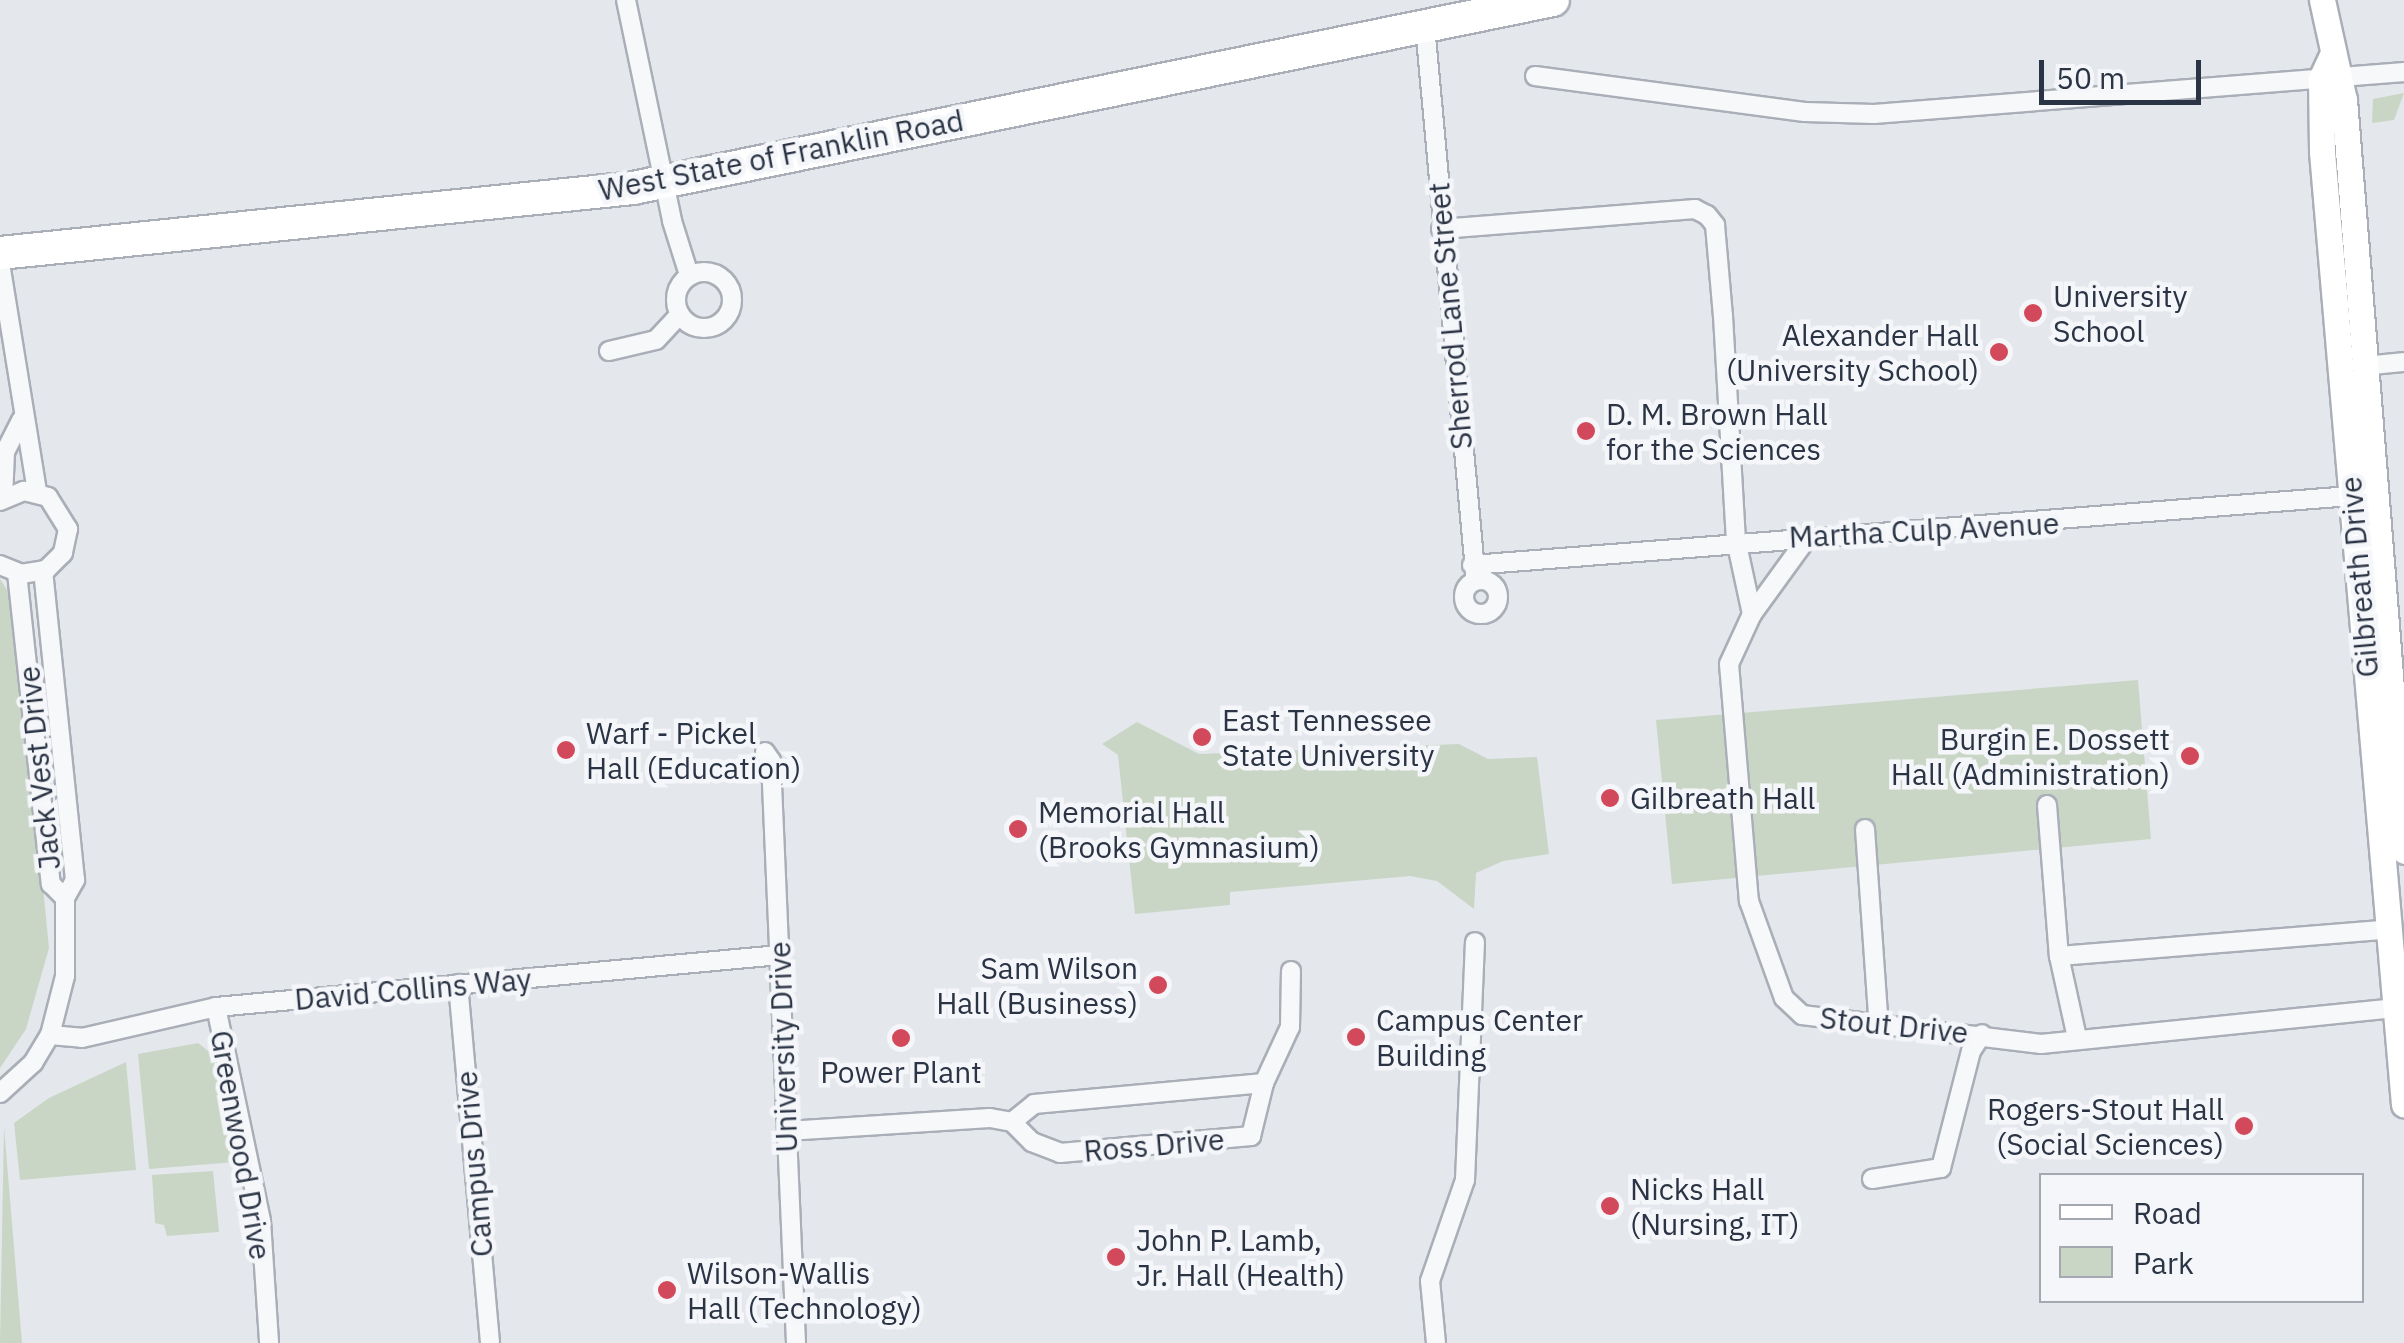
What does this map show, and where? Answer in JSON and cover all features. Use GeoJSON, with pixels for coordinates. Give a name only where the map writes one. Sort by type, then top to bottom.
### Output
{"type":"FeatureCollection","features":[{"type":"Feature","properties":{"kind":"highway","name":"West State of Franklin Road"},"geometry":{"type":"LineString","coordinates":[[0,253],[518,203],[663,180],[1553,0]]}},
{"type":"Feature","properties":{"kind":"street"},"geometry":{"type":"LineString","coordinates":[[626,0],[663,180],[689,275],[676,298],[680,314],[694,326],[713,327],[732,307],[730,288],[717,274],[689,275]]}},
{"type":"Feature","properties":{"kind":"street","name":"Gilbreath Drive"},"geometry":{"type":"LineString","coordinates":[[2322,0],[2333,53],[2404,1104]]}},
{"type":"Feature","properties":{"kind":"street","name":"Sherrod Lane Street"},"geometry":{"type":"LineString","coordinates":[[1425,26],[1474,573]]}},
{"type":"Feature","properties":{"kind":"street"},"geometry":{"type":"LineString","coordinates":[[1535,76],[1874,114],[2404,72]]}},
{"type":"Feature","properties":{"kind":"street","name":"Gilbreath Drive"},"geometry":{"type":"LineString","coordinates":[[2332,78],[2363,366],[2364,494],[2396,665],[2404,851]]}},
{"type":"Feature","properties":{"kind":"street"},"geometry":{"type":"LineString","coordinates":[[1441,228],[1694,209],[1707,215],[1716,240],[1736,540],[1752,614]]}},
{"type":"Feature","properties":{"kind":"street"},"geometry":{"type":"LineString","coordinates":[[0,263],[21,420],[34,451],[36,492]]}},
{"type":"Feature","properties":{"kind":"street"},"geometry":{"type":"LineString","coordinates":[[609,351],[656,340],[680,314]]}},
{"type":"Feature","properties":{"kind":"street"},"geometry":{"type":"LineString","coordinates":[[2363,366],[2404,362]]}},
{"type":"Feature","properties":{"kind":"street"},"geometry":{"type":"LineString","coordinates":[[8,569],[42,571],[64,553],[68,529],[58,506],[36,492],[2,500],[5,452],[21,420]]}},
{"type":"Feature","properties":{"kind":"street","name":"Martha Culp Avenue"},"geometry":{"type":"LineString","coordinates":[[1474,573],[1736,540],[2004,528],[2364,494]]}},
{"type":"Feature","properties":{"kind":"street","name":"Stout Drive"},"geometry":{"type":"LineString","coordinates":[[1808,537],[1752,614],[1729,664],[1756,924],[1784,998],[1802,1015],[1879,1028],[1913,1024],[2040,1044],[2400,1007]]}},
{"type":"Feature","properties":{"kind":"street","name":"Jack Vest Drive"},"geometry":{"type":"LineString","coordinates":[[8,569],[51,884],[66,898]]}},
{"type":"Feature","properties":{"kind":"street","name":"Jack Vest Drive"},"geometry":{"type":"LineString","coordinates":[[0,1093],[33,1063],[50,1036],[65,976],[66,898],[75,880],[42,571]]}},
{"type":"Feature","properties":{"kind":"street"},"geometry":{"type":"LineString","coordinates":[[1474,573],[1496,588],[1494,609],[1473,613],[1464,600],[1474,573]]}},
{"type":"Feature","properties":{"kind":"street","name":"University Drive"},"geometry":{"type":"LineString","coordinates":[[765,752],[771,761],[796,1343]]}},
{"type":"Feature","properties":{"kind":"street"},"geometry":{"type":"LineString","coordinates":[[2047,806],[2059,956],[2077,1038]]}},
{"type":"Feature","properties":{"kind":"street"},"geometry":{"type":"LineString","coordinates":[[1864,829],[1879,1028]]}},
{"type":"Feature","properties":{"kind":"street"},"geometry":{"type":"LineString","coordinates":[[2059,956],[2391,930]]}},
{"type":"Feature","properties":{"kind":"street"},"geometry":{"type":"LineString","coordinates":[[1436,1343],[1430,1282],[1464,1180],[1476,942]]}},
{"type":"Feature","properties":{"kind":"street","name":"David Collins Way"},"geometry":{"type":"LineString","coordinates":[[50,1036],[82,1038],[216,1007],[780,954]]}},
{"type":"Feature","properties":{"kind":"street","name":"Ross Drive"},"geometry":{"type":"LineString","coordinates":[[787,1131],[990,1118],[1012,1122],[1032,1142],[1060,1153],[1251,1136],[1264,1083],[1290,1027],[1291,971]]}},
{"type":"Feature","properties":{"kind":"street","name":"Campus Drive"},"geometry":{"type":"LineString","coordinates":[[458,984],[490,1343]]}},
{"type":"Feature","properties":{"kind":"street","name":"Greenwood Drive"},"geometry":{"type":"LineString","coordinates":[[216,1007],[261,1221],[269,1343]]}},
{"type":"Feature","properties":{"kind":"street"},"geometry":{"type":"LineString","coordinates":[[1872,1179],[1941,1168],[1971,1051],[1982,1034]]}},
{"type":"Feature","properties":{"kind":"street","name":"Ross Drive"},"geometry":{"type":"LineString","coordinates":[[1012,1122],[1034,1104],[1264,1083]]}},
{"type":"Feature","properties":{"kind":"green space"},"geometry":{"type":"Polygon","coordinates":[[[2404,93],[2394,120],[2372,123],[2373,99],[2404,93]]]}},
{"type":"Feature","properties":{"kind":"green space"},"geometry":{"type":"Polygon","coordinates":[[[0,579],[15,603],[49,948],[26,1029],[0,1068],[0,579]]]}},
{"type":"Feature","properties":{"kind":"green space"},"geometry":{"type":"Polygon","coordinates":[[[2138,680],[2151,839],[1672,884],[1656,720],[2138,680]]]}},
{"type":"Feature","properties":{"kind":"green space"},"geometry":{"type":"Polygon","coordinates":[[[1137,722],[1199,754],[1459,744],[1488,759],[1537,757],[1549,854],[1503,861],[1476,873],[1474,909],[1437,881],[1410,876],[1230,892],[1230,905],[1135,914],[1118,755],[1102,744],[1137,722]]]}},
{"type":"Feature","properties":{"kind":"green space"},"geometry":{"type":"Polygon","coordinates":[[[198,1043],[213,1055],[235,1162],[149,1169],[138,1054],[198,1043]]]}},
{"type":"Feature","properties":{"kind":"green space"},"geometry":{"type":"Polygon","coordinates":[[[126,1062],[136,1170],[20,1180],[14,1123],[49,1098],[126,1062]]]}},
{"type":"Feature","properties":{"kind":"green space"},"geometry":{"type":"Polygon","coordinates":[[[4,1127],[22,1343],[0,1343],[4,1127]]]}},
{"type":"Feature","properties":{"kind":"green space"},"geometry":{"type":"Polygon","coordinates":[[[213,1171],[219,1232],[167,1236],[164,1225],[155,1223],[152,1175],[213,1171]]]}},
{"type":"Feature","properties":{"kind":"place","name":"University School"},"geometry":{"type":"Point","coordinates":[2033,313]}},
{"type":"Feature","properties":{"kind":"place","name":"Alexander Hall (University School)"},"geometry":{"type":"Point","coordinates":[1999,352]}},
{"type":"Feature","properties":{"kind":"place","name":"D. M. Brown Hall for the Sciences"},"geometry":{"type":"Point","coordinates":[1586,431]}},
{"type":"Feature","properties":{"kind":"place","name":"East Tennessee State University"},"geometry":{"type":"Point","coordinates":[1202,737]}},
{"type":"Feature","properties":{"kind":"place","name":"Warf - Pickel Hall (Education)"},"geometry":{"type":"Point","coordinates":[566,750]}},
{"type":"Feature","properties":{"kind":"place","name":"Burgin E. Dossett Hall (Administration)"},"geometry":{"type":"Point","coordinates":[2190,756]}},
{"type":"Feature","properties":{"kind":"place","name":"Gilbreath Hall"},"geometry":{"type":"Point","coordinates":[1610,798]}},
{"type":"Feature","properties":{"kind":"place","name":"Memorial Hall (Brooks Gymnasium)"},"geometry":{"type":"Point","coordinates":[1018,829]}},
{"type":"Feature","properties":{"kind":"place","name":"Sam Wilson Hall (Business)"},"geometry":{"type":"Point","coordinates":[1158,985]}},
{"type":"Feature","properties":{"kind":"place","name":"Campus Center Building"},"geometry":{"type":"Point","coordinates":[1356,1037]}},
{"type":"Feature","properties":{"kind":"place","name":"Power Plant"},"geometry":{"type":"Point","coordinates":[901,1038]}},
{"type":"Feature","properties":{"kind":"place","name":"Rogers-Stout Hall (Social Sciences)"},"geometry":{"type":"Point","coordinates":[2244,1126]}},
{"type":"Feature","properties":{"kind":"place","name":"Nicks Hall (Nursing, IT)"},"geometry":{"type":"Point","coordinates":[1610,1206]}},
{"type":"Feature","properties":{"kind":"place","name":"John P. Lamb, Jr. Hall (Health)"},"geometry":{"type":"Point","coordinates":[1116,1257]}},
{"type":"Feature","properties":{"kind":"place","name":"Wilson-Wallis Hall (Technology)"},"geometry":{"type":"Point","coordinates":[667,1290]}}]}
